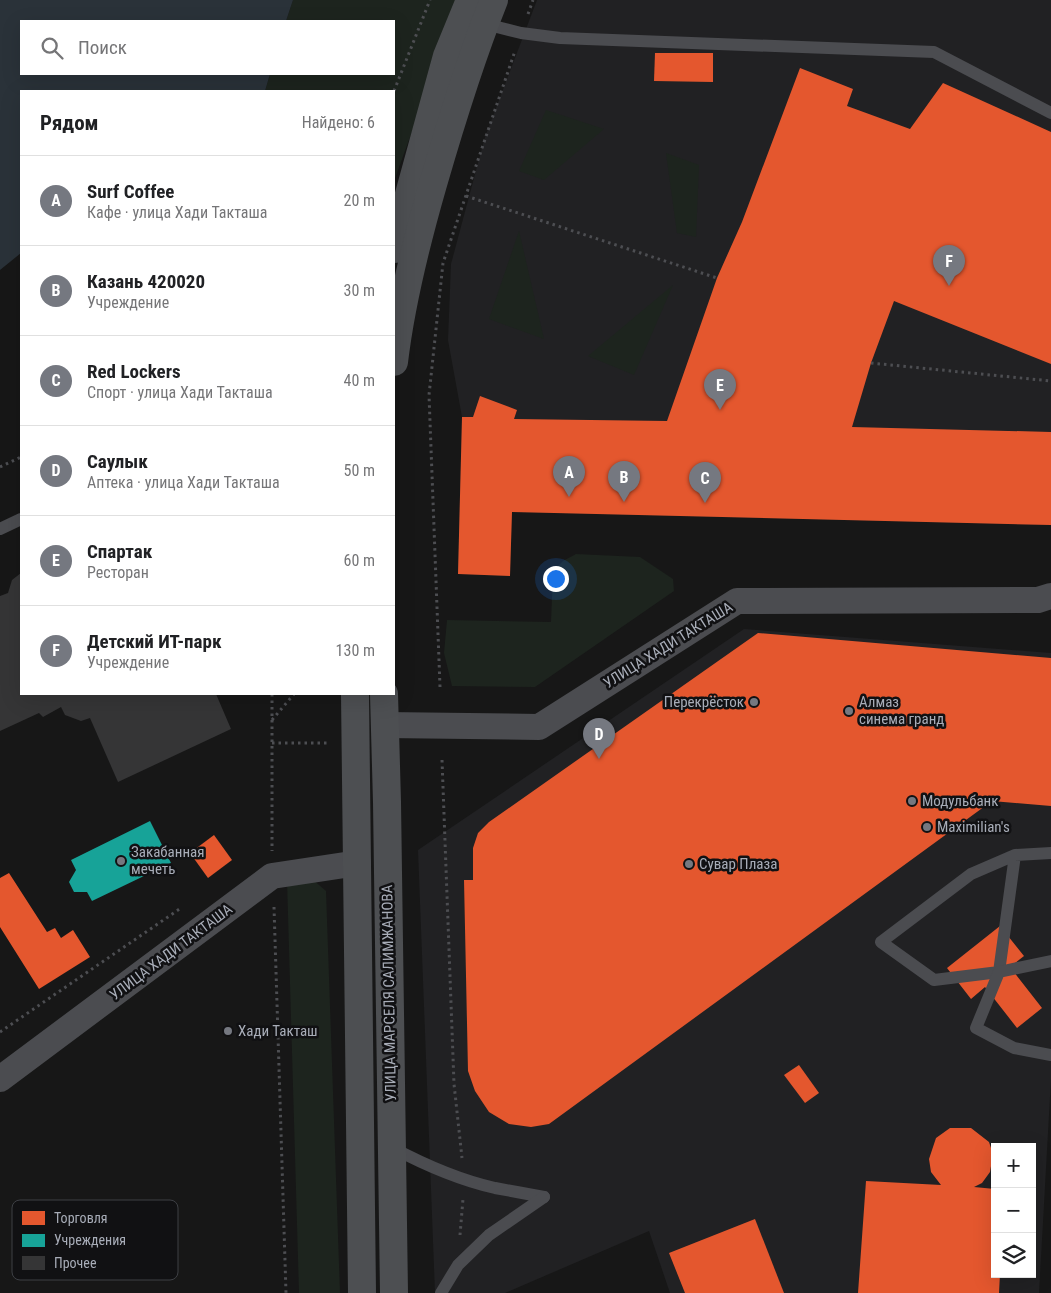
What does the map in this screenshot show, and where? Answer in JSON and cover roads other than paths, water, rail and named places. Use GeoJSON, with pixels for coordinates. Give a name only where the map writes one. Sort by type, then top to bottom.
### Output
{"type":"FeatureCollection","features":[{"type":"Feature","properties":{"kind":"main road"},"geometry":{"type":"LineString","coordinates":[[395,245],[447,56],[470,0]]}},
{"type":"Feature","properties":{"kind":"main road"},"geometry":{"type":"LineString","coordinates":[[395,354],[399,322],[423,221],[450,125],[489,12]]}},
{"type":"Feature","properties":{"kind":"main road"},"geometry":{"type":"LineString","coordinates":[[355,695],[362,1293]]}},
{"type":"Feature","properties":{"kind":"main road","name":"УЛИЦА МАРСЕЛЯ САЛИМЖАНОВА"},"geometry":{"type":"LineString","coordinates":[[384,695],[394,1293]]}},
{"type":"Feature","properties":{"kind":"street","name":"УЛИЦА ХАДИ ТАКТАША"},"geometry":{"type":"LineString","coordinates":[[385,725],[539,727],[737,601],[1038,600],[1051,596]]}},
{"type":"Feature","properties":{"kind":"street","name":"УЛИЦА ХАДИ ТАКТАША"},"geometry":{"type":"LineString","coordinates":[[1,1078],[272,876],[358,863]]}},
{"type":"Feature","properties":{"kind":"lane"},"geometry":{"type":"LineString","coordinates":[[489,12],[521,33],[560,38],[934,52],[1051,112]]}},
{"type":"Feature","properties":{"kind":"lane"},"geometry":{"type":"LineString","coordinates":[[0,529],[20,519]]}},
{"type":"Feature","properties":{"kind":"lane"},"geometry":{"type":"LineString","coordinates":[[1051,853],[1015,855],[972,874],[881,942],[934,980],[998,972],[1051,961]]}},
{"type":"Feature","properties":{"kind":"lane"},"geometry":{"type":"LineString","coordinates":[[1015,855],[998,972],[976,1028],[1014,1048],[1051,1055]]}},
{"type":"Feature","properties":{"kind":"lane"},"geometry":{"type":"LineString","coordinates":[[391,1147],[418,1161],[465,1179],[493,1188],[544,1197],[488,1235],[458,1265],[441,1293]]}},
{"type":"Feature","properties":{"kind":"place","name":"Детский ИТ-парк"},"geometry":{"type":"Point","coordinates":[949,286]}},
{"type":"Feature","properties":{"kind":"place","name":"Спартак"},"geometry":{"type":"Point","coordinates":[720,410]}},
{"type":"Feature","properties":{"kind":"place","name":"Surf Coffee"},"geometry":{"type":"Point","coordinates":[569,497]}},
{"type":"Feature","properties":{"kind":"place","name":"Казань 420020"},"geometry":{"type":"Point","coordinates":[624,502]}},
{"type":"Feature","properties":{"kind":"place","name":"Red Lockers"},"geometry":{"type":"Point","coordinates":[705,503]}},
{"type":"Feature","properties":{"kind":"place","name":"Перекрёсток"},"geometry":{"type":"Point","coordinates":[754,702]}},
{"type":"Feature","properties":{"kind":"place","name":"Алмаз синема гранд"},"geometry":{"type":"Point","coordinates":[849,711]}},
{"type":"Feature","properties":{"kind":"place","name":"Саулык"},"geometry":{"type":"Point","coordinates":[599,759]}},
{"type":"Feature","properties":{"kind":"place","name":"Модульбанк"},"geometry":{"type":"Point","coordinates":[912,801]}},
{"type":"Feature","properties":{"kind":"place","name":"Maximilian's"},"geometry":{"type":"Point","coordinates":[927,827]}},
{"type":"Feature","properties":{"kind":"place","name":"Закабанная мечеть"},"geometry":{"type":"Point","coordinates":[121,861]}},
{"type":"Feature","properties":{"kind":"place","name":"Сувар Плаза"},"geometry":{"type":"Point","coordinates":[689,864]}},
{"type":"Feature","properties":{"kind":"place","name":"Хади Такташ"},"geometry":{"type":"Point","coordinates":[228,1031]}}]}
